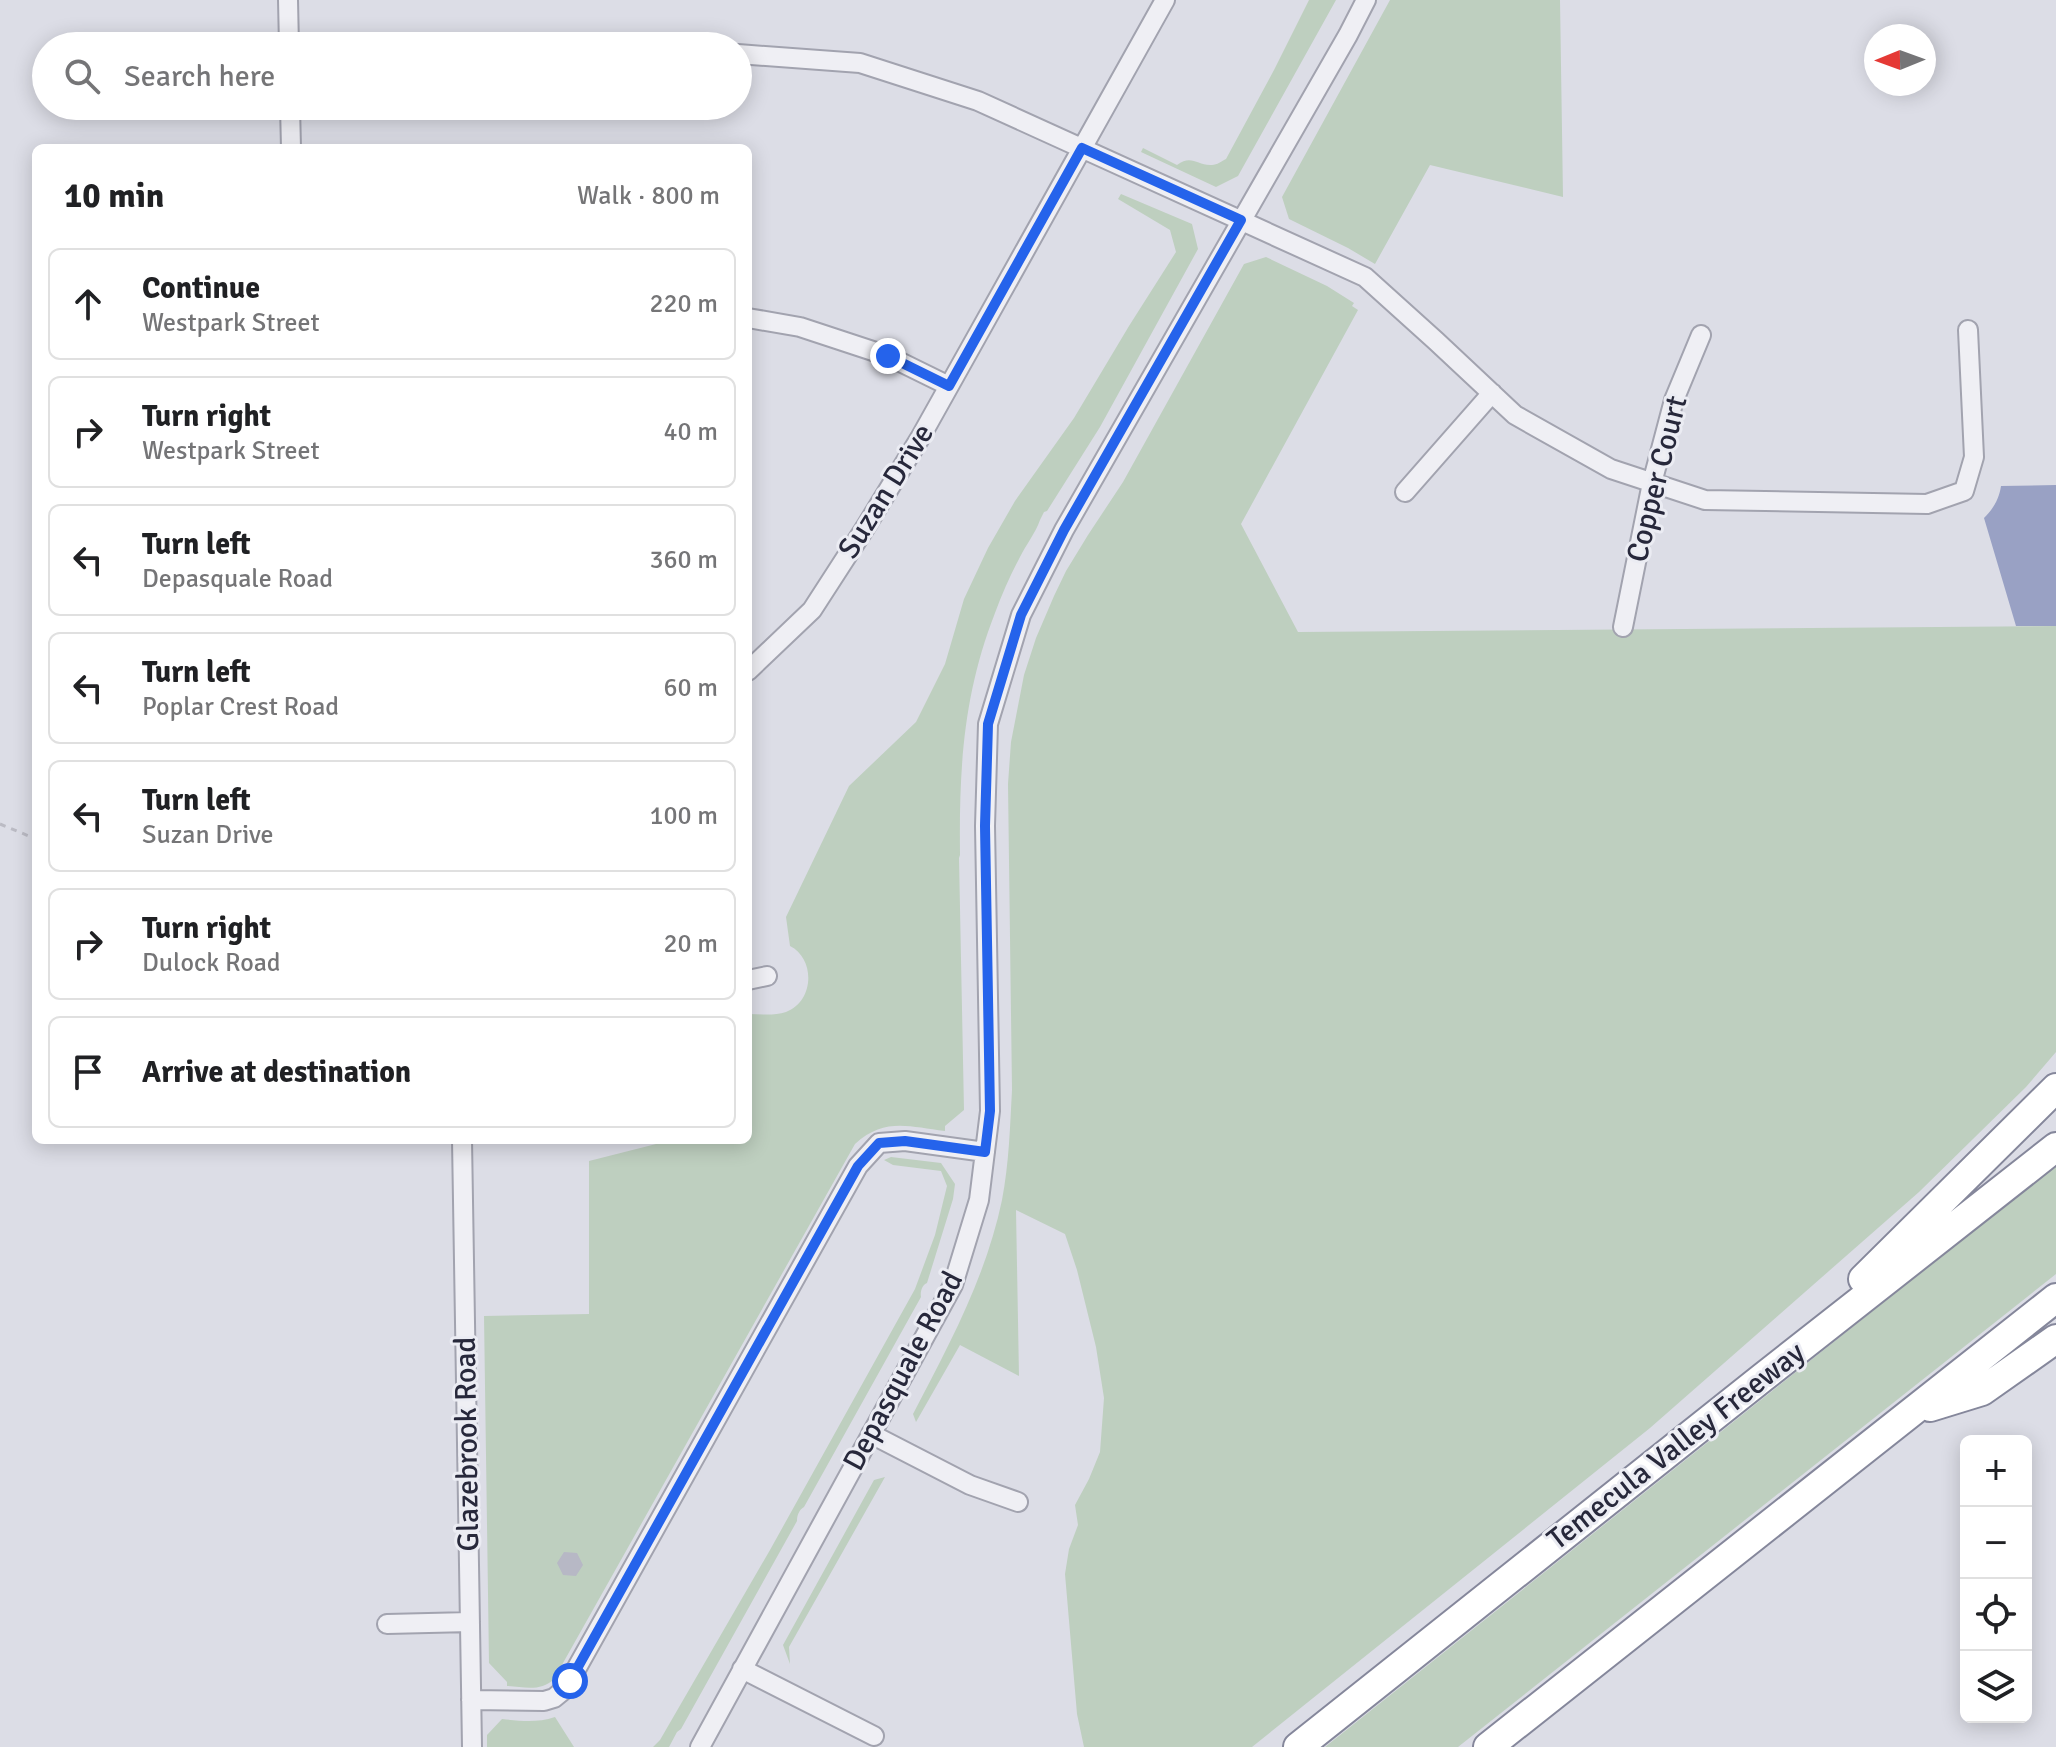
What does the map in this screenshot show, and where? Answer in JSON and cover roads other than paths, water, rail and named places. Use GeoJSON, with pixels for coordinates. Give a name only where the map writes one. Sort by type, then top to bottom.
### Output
{"type":"FeatureCollection","features":[{"type":"Feature","properties":{"kind":"highway"},"geometry":{"type":"LineString","coordinates":[[1762,1378],[2056,1088]]}},
{"type":"Feature","properties":{"kind":"highway","name":"Temecula Valley Freeway"},"geometry":{"type":"LineString","coordinates":[[1298,1747],[2056,1147]]}},
{"type":"Feature","properties":{"kind":"highway"},"geometry":{"type":"LineString","coordinates":[[1488,1747],[2056,1298]]}},
{"type":"Feature","properties":{"kind":"highway"},"geometry":{"type":"LineString","coordinates":[[1913,1412],[1982,1391],[2056,1339]]}},
{"type":"Feature","properties":{"kind":"street"},"geometry":{"type":"LineString","coordinates":[[288,0],[289,32]]}},
{"type":"Feature","properties":{"kind":"street","name":"Suzan Drive"},"geometry":{"type":"LineString","coordinates":[[752,668],[812,610],[873,515],[949,386],[1165,0]]}},
{"type":"Feature","properties":{"kind":"street","name":"Depasquale Road"},"geometry":{"type":"LineString","coordinates":[[700,1747],[953,1285],[979,1200],[990,1111],[985,826],[988,724],[1021,615],[1064,530],[1366,0]]}},
{"type":"Feature","properties":{"kind":"street"},"geometry":{"type":"LineString","coordinates":[[752,55],[860,63],[978,101],[1365,277],[1515,415],[1611,469],[1705,500],[1927,504],[1964,491],[1974,457],[1968,330]]}},
{"type":"Feature","properties":{"kind":"street"},"geometry":{"type":"LineString","coordinates":[[290,120],[291,144]]}},
{"type":"Feature","properties":{"kind":"street"},"geometry":{"type":"LineString","coordinates":[[752,319],[800,327],[888,356],[949,386]]}},
{"type":"Feature","properties":{"kind":"street","name":"Copper Court"},"geometry":{"type":"LineString","coordinates":[[1623,627],[1652,483],[1674,400],[1701,335]]}},
{"type":"Feature","properties":{"kind":"street"},"geometry":{"type":"LineString","coordinates":[[1405,492],[1492,393]]}},
{"type":"Feature","properties":{"kind":"street"},"geometry":{"type":"LineString","coordinates":[[471,1700],[544,1701],[565,1689],[858,1166],[879,1143],[905,1141],[985,1152]]}},
{"type":"Feature","properties":{"kind":"street","name":"Glazebrook Road"},"geometry":{"type":"LineString","coordinates":[[462,1144],[472,1747]]}},
{"type":"Feature","properties":{"kind":"street"},"geometry":{"type":"LineString","coordinates":[[871,1434],[970,1485],[1018,1502]]}},
{"type":"Feature","properties":{"kind":"street"},"geometry":{"type":"LineString","coordinates":[[387,1624],[470,1622]]}},
{"type":"Feature","properties":{"kind":"street"},"geometry":{"type":"LineString","coordinates":[[742,1669],[874,1736]]}},
{"type":"Feature","properties":{"kind":"water"},"geometry":{"type":"Polygon","coordinates":[[[2056,485],[2056,626],[2016,626],[1984,518],[1996,503],[2001,486],[2056,485]]]}}]}
